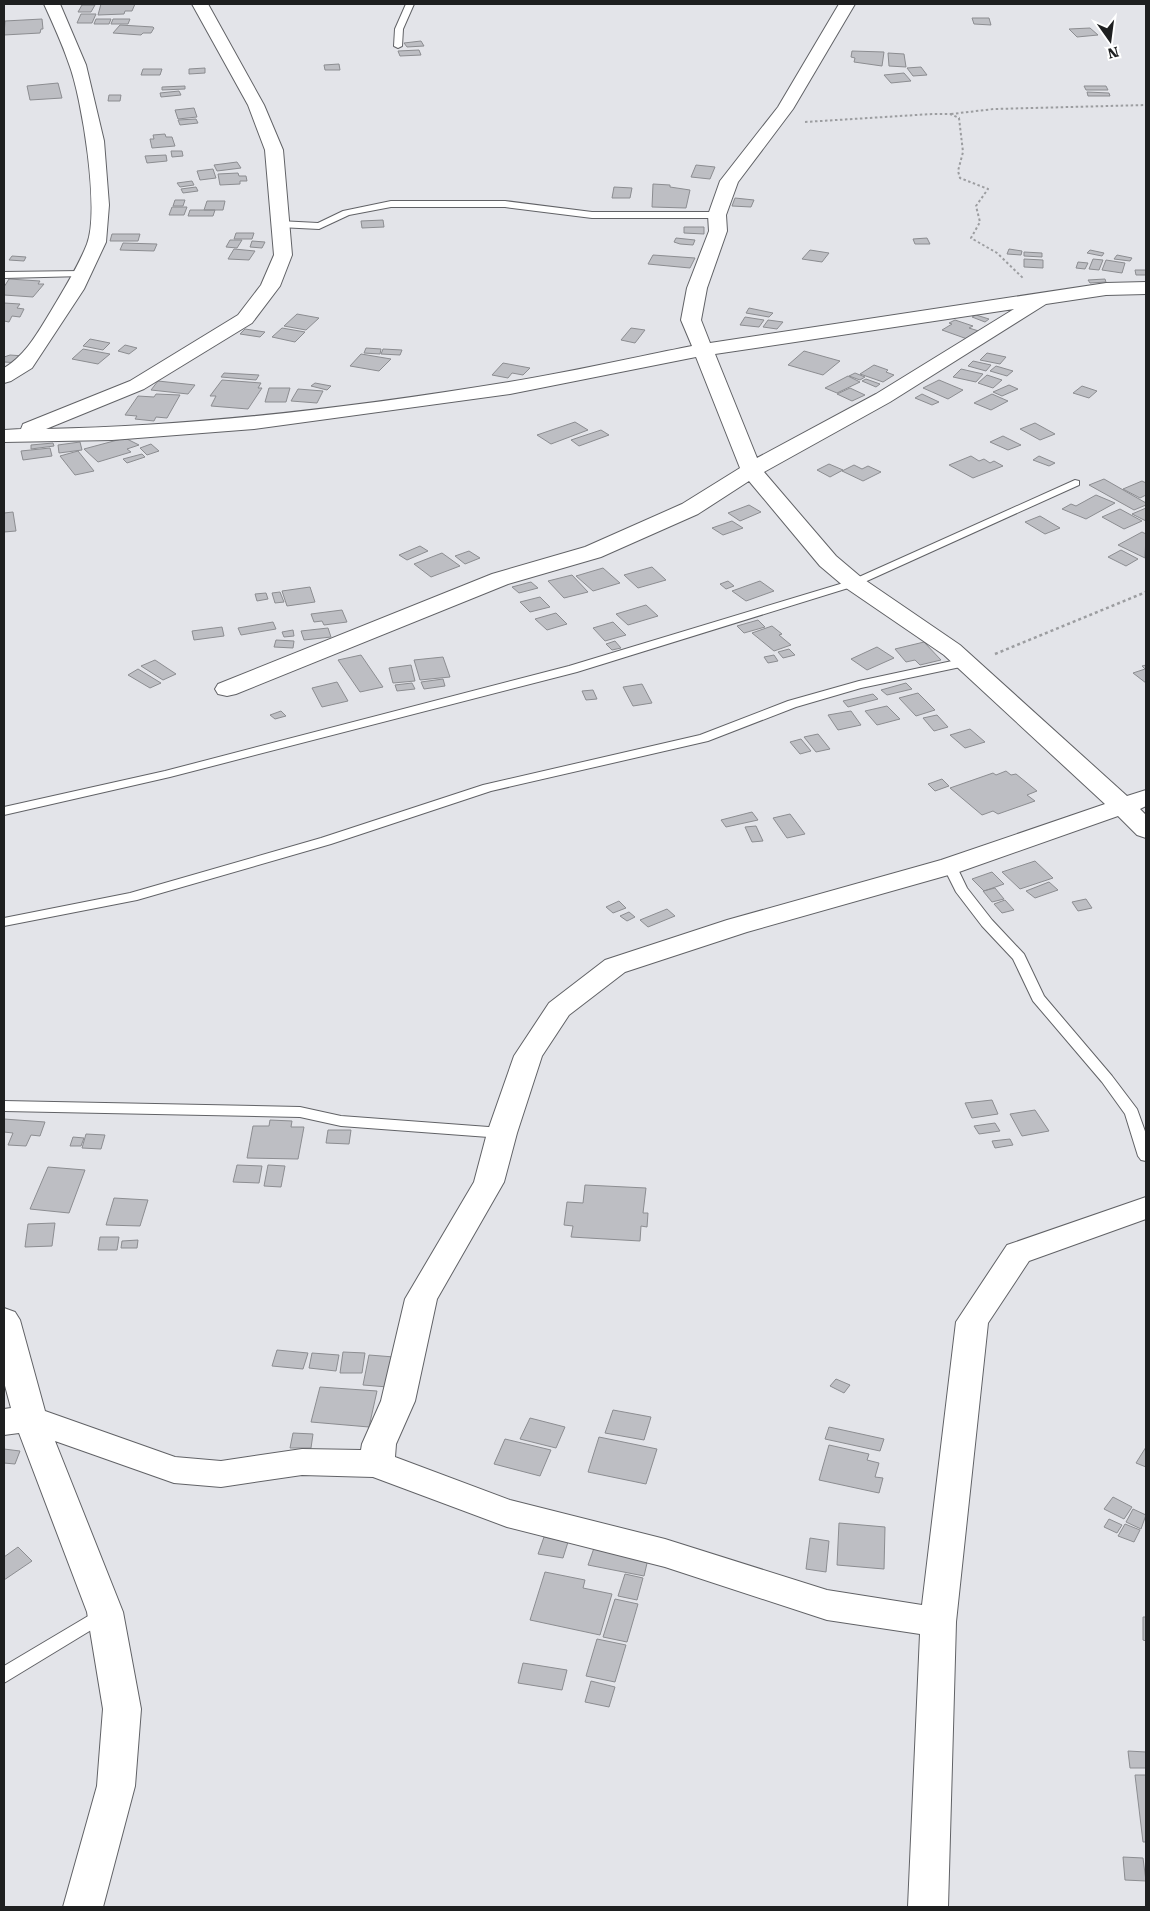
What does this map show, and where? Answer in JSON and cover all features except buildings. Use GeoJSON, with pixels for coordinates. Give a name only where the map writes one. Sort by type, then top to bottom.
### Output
{"type":"FeatureCollection","features":[{"type":"Feature","properties":{"kind":"street"},"geometry":{"type":"LineString","coordinates":[[4,377],[25,364],[52,325],[81,274],[96,242],[100,205],[96,141],[78,64],[52,4]]}},
{"type":"Feature","properties":{"kind":"street"},"geometry":{"type":"LineString","coordinates":[[4,436],[52,421],[137,385],[245,319],[270,286],[283,254],[274,150],[256,105],[200,4]]}},
{"type":"Feature","properties":{"kind":"street"},"geometry":{"type":"LineString","coordinates":[[847,4],[784,109],[729,180],[717,215],[718,231],[697,288],[691,320],[751,470],[828,561],[854,583],[952,650],[1135,802],[1146,830]]}},
{"type":"Feature","properties":{"kind":"street"},"geometry":{"type":"LineString","coordinates":[[4,436],[112,434],[254,423],[510,388],[702,350],[1045,298],[1106,289],[1146,288]]}},
{"type":"Feature","properties":{"kind":"street"},"geometry":{"type":"LineString","coordinates":[[227,689],[500,579],[593,552],[690,509],[751,470],[883,398],[992,333],[1045,298]]}},
{"type":"Feature","properties":{"kind":"street"},"geometry":{"type":"LineString","coordinates":[[377,1464],[379,1444],[398,1401],[421,1299],[489,1182],[502,1133],[528,1056],[559,1009],[615,966],[737,926],[950,866],[1135,802]]}},
{"type":"Feature","properties":{"kind":"street"},"geometry":{"type":"LineString","coordinates":[[928,1907],[938,1622],[972,1322],[1018,1252],[1146,1208]]}},
{"type":"Feature","properties":{"kind":"street"},"geometry":{"type":"LineString","coordinates":[[4,1320],[17,1421],[105,1612],[122,1709],[116,1786],[83,1907]]}},
{"type":"Feature","properties":{"kind":"street"},"geometry":{"type":"LineString","coordinates":[[17,1421],[174,1470],[221,1474],[302,1462],[377,1464],[396,1473],[507,1513],[665,1552],[827,1605],[938,1622]]}},
{"type":"Feature","properties":{"kind":"lane"},"geometry":{"type":"LineString","coordinates":[[398,46],[399,29],[410,4]]}},
{"type":"Feature","properties":{"kind":"lane"},"geometry":{"type":"LineString","coordinates":[[279,224],[319,226],[346,213],[391,204],[506,204],[592,215],[717,215]]}},
{"type":"Feature","properties":{"kind":"lane"},"geometry":{"type":"LineString","coordinates":[[4,275],[81,274]]}},
{"type":"Feature","properties":{"kind":"lane"},"geometry":{"type":"LineString","coordinates":[[4,811],[176,772],[573,669],[854,583],[1075,483]]}},
{"type":"Feature","properties":{"kind":"lane"},"geometry":{"type":"LineString","coordinates":[[4,922],[132,897],[326,841],[487,788],[704,738],[792,704],[859,685],[966,662]]}},
{"type":"Feature","properties":{"kind":"lane"},"geometry":{"type":"LineString","coordinates":[[950,866],[961,889],[987,923],[1020,957],[1038,998],[1107,1078],[1132,1113],[1146,1156]]}},
{"type":"Feature","properties":{"kind":"lane"},"geometry":{"type":"LineString","coordinates":[[4,1106],[300,1112],[341,1121],[502,1133]]}},
{"type":"Feature","properties":{"kind":"lane"},"geometry":{"type":"LineString","coordinates":[[4,1675],[105,1612]]}},
{"type":"Feature","properties":{"kind":"path"},"geometry":{"type":"LineString","coordinates":[[784,109],[792,118],[806,122],[950,114],[994,109],[1146,105]]}},
{"type":"Feature","properties":{"kind":"path"},"geometry":{"type":"LineString","coordinates":[[950,114],[958,118],[964,154],[963,164],[958,172],[960,178],[988,189],[976,206],[980,222],[971,238],[996,252],[1045,298]]}},
{"type":"Feature","properties":{"kind":"path"},"geometry":{"type":"LineString","coordinates":[[966,662],[991,656],[1146,592]]}}]}
